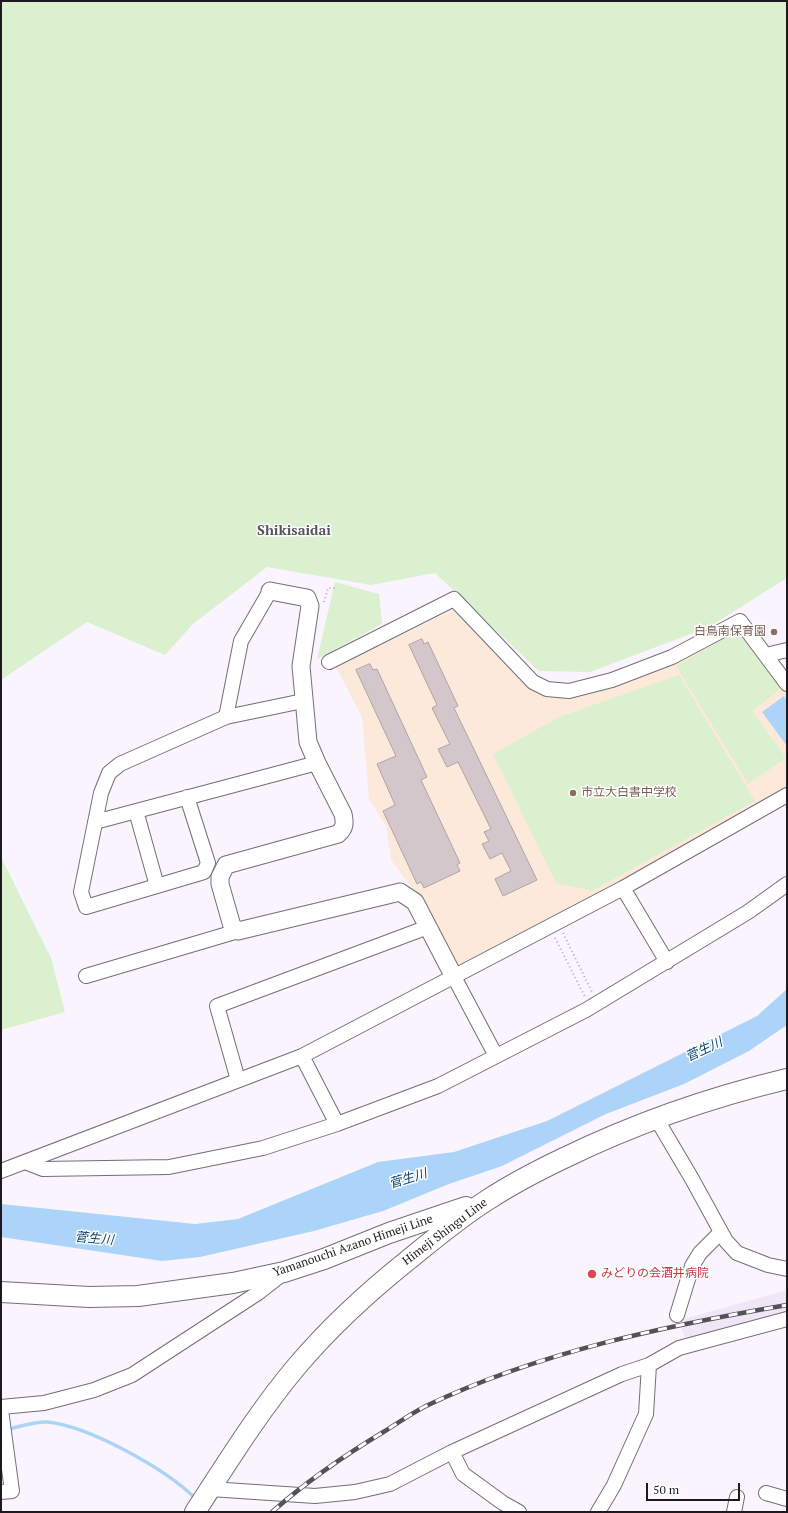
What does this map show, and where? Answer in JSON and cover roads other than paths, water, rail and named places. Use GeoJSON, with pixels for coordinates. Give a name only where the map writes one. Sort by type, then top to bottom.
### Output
{"type":"FeatureCollection","features":[{"type":"Feature","properties":{"kind":"main road","name":"Himeji Shingu Line"},"geometry":{"type":"LineString","coordinates":[[195,1512],[251,1428],[297,1367],[344,1316],[371,1290],[413,1256],[489,1199],[537,1171],[578,1151],[656,1118],[729,1093],[787,1079]]}},
{"type":"Feature","properties":{"kind":"main road","name":"Yamanouchi Azano Himeji Line"},"geometry":{"type":"LineString","coordinates":[[1,1292],[89,1297],[138,1296],[233,1283],[284,1272],[324,1259],[389,1233],[489,1199]]}},
{"type":"Feature","properties":{"kind":"main road"},"geometry":{"type":"LineString","coordinates":[[412,1225],[418,1240],[413,1256]]}},
{"type":"Feature","properties":{"kind":"street"},"geometry":{"type":"LineString","coordinates":[[226,718],[241,641],[270,591],[307,598],[310,606],[301,666],[303,701],[308,742],[343,814],[345,822],[343,829],[338,834],[226,865],[220,877],[220,884],[232,926],[238,931]]}},
{"type":"Feature","properties":{"kind":"street"},"geometry":{"type":"LineString","coordinates":[[329,662],[454,599],[533,682],[547,689],[569,691],[612,680],[672,657],[740,621],[787,684]]}},
{"type":"Feature","properties":{"kind":"street"},"geometry":{"type":"LineString","coordinates":[[766,655],[787,650]]}},
{"type":"Feature","properties":{"kind":"street"},"geometry":{"type":"LineString","coordinates":[[187,797],[208,863],[204,872],[86,906],[81,892],[101,793],[108,773],[120,764],[226,718],[303,701]]}},
{"type":"Feature","properties":{"kind":"street"},"geometry":{"type":"LineString","coordinates":[[95,822],[317,763]]}},
{"type":"Feature","properties":{"kind":"street"},"geometry":{"type":"LineString","coordinates":[[1,1171],[302,1056],[453,975],[623,888],[787,796]]}},
{"type":"Feature","properties":{"kind":"street"},"geometry":{"type":"LineString","coordinates":[[136,811],[157,886]]}},
{"type":"Feature","properties":{"kind":"street"},"geometry":{"type":"LineString","coordinates":[[25,1162],[43,1169],[169,1167],[263,1148],[337,1124],[438,1086],[594,1006],[748,912],[787,884]]}},
{"type":"Feature","properties":{"kind":"street"},"geometry":{"type":"LineString","coordinates":[[623,888],[667,962]]}},
{"type":"Feature","properties":{"kind":"street"},"geometry":{"type":"LineString","coordinates":[[86,976],[238,931],[400,892],[415,902],[496,1056]]}},
{"type":"Feature","properties":{"kind":"street"},"geometry":{"type":"LineString","coordinates":[[238,1080],[217,1006],[428,927]]}},
{"type":"Feature","properties":{"kind":"street"},"geometry":{"type":"LineString","coordinates":[[302,1056],[337,1124]]}},
{"type":"Feature","properties":{"kind":"street"},"geometry":{"type":"LineString","coordinates":[[656,1118],[692,1179],[726,1242],[737,1253],[768,1265],[787,1268]]}},
{"type":"Feature","properties":{"kind":"street"},"geometry":{"type":"LineString","coordinates":[[678,1315],[692,1266],[700,1253],[721,1232]]}},
{"type":"Feature","properties":{"kind":"street"},"geometry":{"type":"LineString","coordinates":[[1,1492],[12,1491],[2,1419],[44,1403],[94,1390],[132,1375],[258,1294],[284,1272]]}},
{"type":"Feature","properties":{"kind":"street"},"geometry":{"type":"LineString","coordinates":[[210,1489],[315,1496],[355,1492],[390,1484],[452,1452],[622,1374],[650,1365],[679,1348],[787,1319]]}},
{"type":"Feature","properties":{"kind":"street"},"geometry":{"type":"LineString","coordinates":[[598,1512],[614,1485],[646,1414],[650,1365]]}},
{"type":"Feature","properties":{"kind":"street"},"geometry":{"type":"LineString","coordinates":[[452,1452],[462,1474],[503,1503],[519,1512]]}},
{"type":"Feature","properties":{"kind":"street"},"geometry":{"type":"LineString","coordinates":[[766,1493],[787,1499]]}},
{"type":"Feature","properties":{"kind":"street"},"geometry":{"type":"LineString","coordinates":[[734,1512],[737,1497]]}},
{"type":"Feature","properties":{"kind":"water"},"geometry":{"type":"Polygon","coordinates":[[[784,696],[787,701],[787,746],[762,712],[784,696]]]}},
{"type":"Feature","properties":{"kind":"water","name":"菅生川"},"geometry":{"type":"Polygon","coordinates":[[[787,989],[787,1025],[749,1051],[684,1084],[606,1114],[502,1166],[449,1184],[383,1211],[314,1231],[200,1257],[162,1261],[1,1237],[1,1204],[195,1224],[238,1219],[378,1162],[454,1152],[547,1121],[757,1016],[787,989]]]}},
{"type":"Feature","properties":{"kind":"waterway"},"geometry":{"type":"LineString","coordinates":[[8,1429],[33,1423],[47,1422],[64,1425],[84,1432],[105,1440],[147,1463],[183,1487],[196,1499]]}},
{"type":"Feature","properties":{"kind":"railway"},"geometry":{"type":"LineString","coordinates":[[272,1512],[313,1479],[355,1449],[426,1406],[469,1387],[513,1370],[603,1343],[695,1322],[787,1305]]}},
{"type":"Feature","properties":{"kind":"place","name":"白鳥南保育園"},"geometry":{"type":"Point","coordinates":[774,632]}},
{"type":"Feature","properties":{"kind":"place","name":"市立大白書中学校"},"geometry":{"type":"Point","coordinates":[573,793]}},
{"type":"Feature","properties":{"kind":"place","name":"みどりの会酒井病院"},"geometry":{"type":"Point","coordinates":[592,1274]}},
{"type":"Feature","properties":{"kind":"district","name":"Shikisaidai"},"geometry":{"type":"Point","coordinates":[294,531]}}]}
